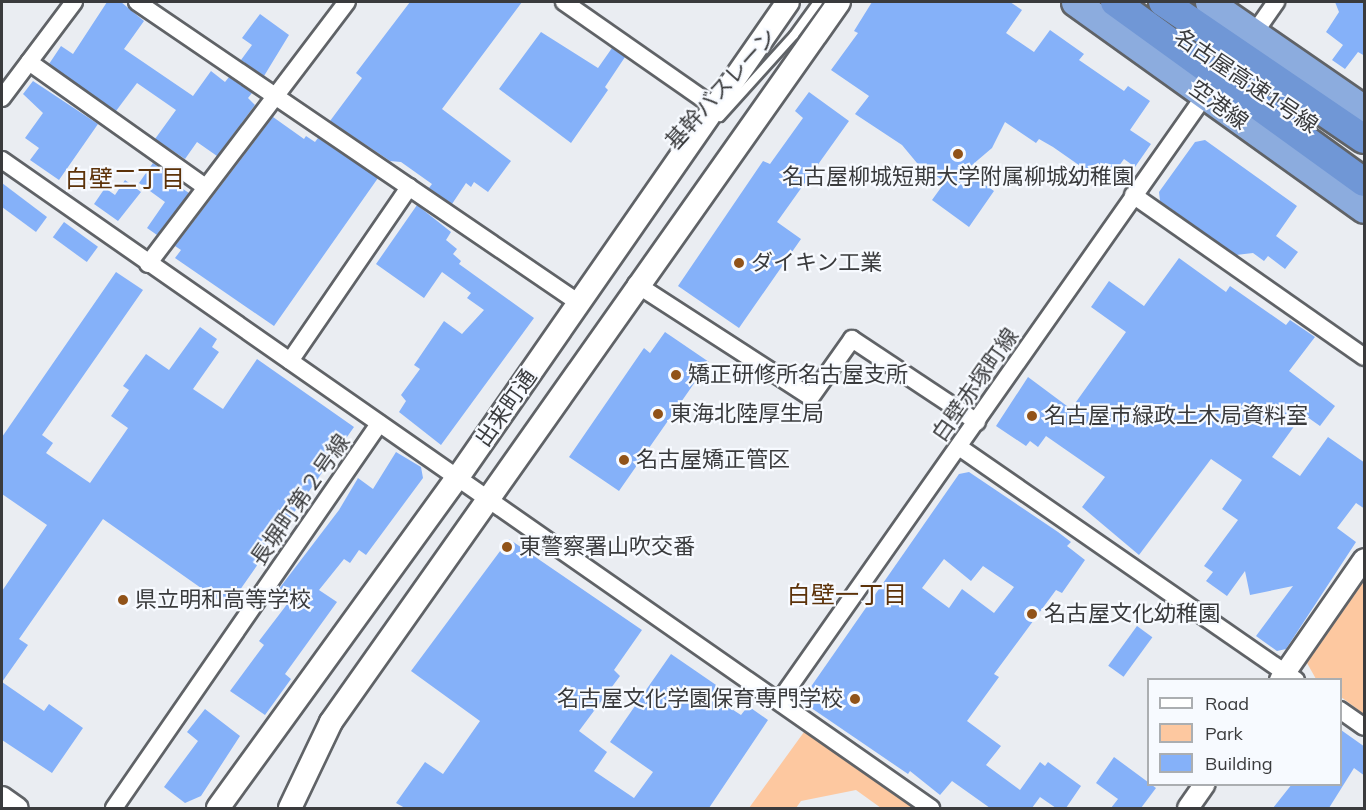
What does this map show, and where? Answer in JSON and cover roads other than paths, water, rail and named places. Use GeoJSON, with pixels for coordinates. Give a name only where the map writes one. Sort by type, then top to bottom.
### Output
{"type":"FeatureCollection","features":[{"type":"Feature","properties":{"kind":"highway","name":"空港線"},"geometry":{"type":"LineString","coordinates":[[1075,2],[1365,209]]}},
{"type":"Feature","properties":{"kind":"highway"},"geometry":{"type":"LineString","coordinates":[[1115,2],[1365,182]]}},
{"type":"Feature","properties":{"kind":"highway","name":"名古屋高速1号線"},"geometry":{"type":"LineString","coordinates":[[1127,2],[1365,161]]}},
{"type":"Feature","properties":{"kind":"highway","name":"名古屋高速1号線"},"geometry":{"type":"LineString","coordinates":[[1163,2],[1365,139]]}},
{"type":"Feature","properties":{"kind":"highway"},"geometry":{"type":"LineString","coordinates":[[1209,2],[1365,109]]}},
{"type":"Feature","properties":{"kind":"main road","name":"出来町通"},"geometry":{"type":"LineString","coordinates":[[218,808],[458,477],[672,171],[713,106],[788,2]]}},
{"type":"Feature","properties":{"kind":"main road","name":"出来町通"},"geometry":{"type":"LineString","coordinates":[[290,808],[331,722],[490,498],[636,285],[839,2]]}},
{"type":"Feature","properties":{"kind":"street"},"geometry":{"type":"LineString","coordinates":[[2,98],[75,2]]}},
{"type":"Feature","properties":{"kind":"street"},"geometry":{"type":"LineString","coordinates":[[137,2],[579,303]]}},
{"type":"Feature","properties":{"kind":"street"},"geometry":{"type":"LineString","coordinates":[[148,264],[204,186],[347,2]]}},
{"type":"Feature","properties":{"kind":"street"},"geometry":{"type":"LineString","coordinates":[[564,2],[713,106]]}},
{"type":"Feature","properties":{"kind":"street"},"geometry":{"type":"LineString","coordinates":[[1255,32],[1276,2]]}},
{"type":"Feature","properties":{"kind":"street"},"geometry":{"type":"LineString","coordinates":[[29,62],[204,186]]}},
{"type":"Feature","properties":{"kind":"street","name":"白壁赤塚町線"},"geometry":{"type":"LineString","coordinates":[[780,700],[1205,94]]}},
{"type":"Feature","properties":{"kind":"street"},"geometry":{"type":"LineString","coordinates":[[2,160],[148,264],[780,700],[931,808]]}},
{"type":"Feature","properties":{"kind":"street"},"geometry":{"type":"LineString","coordinates":[[290,361],[409,187]]}},
{"type":"Feature","properties":{"kind":"street"},"geometry":{"type":"LineString","coordinates":[[1133,195],[1365,357]]}},
{"type":"Feature","properties":{"kind":"street"},"geometry":{"type":"LineString","coordinates":[[636,285],[811,397],[852,339],[976,422]]}},
{"type":"Feature","properties":{"kind":"street","name":"長塀町第２号線"},"geometry":{"type":"LineString","coordinates":[[114,808],[379,424]]}},
{"type":"Feature","properties":{"kind":"street"},"geometry":{"type":"LineString","coordinates":[[959,447],[1287,677],[1365,559]]}},
{"type":"Feature","properties":{"kind":"street"},"geometry":{"type":"LineString","coordinates":[[1342,711],[1365,727]]}},
{"type":"Feature","properties":{"kind":"street"},"geometry":{"type":"LineString","coordinates":[[1188,808],[1204,786]]}},
{"type":"Feature","properties":{"kind":"street"},"geometry":{"type":"LineString","coordinates":[[2,797],[18,808]]}},
{"type":"Feature","properties":{"kind":"lane","name":"基幹バスレーン"},"geometry":{"type":"LineString","coordinates":[[672,171],[794,35],[818,2]]}},
{"type":"Feature","properties":{"kind":"place","name":"名古屋柳城短期大学附属柳城幼稚園"},"geometry":{"type":"Point","coordinates":[958,154]}},
{"type":"Feature","properties":{"kind":"place","name":"ダイキン工業"},"geometry":{"type":"Point","coordinates":[739,263]}},
{"type":"Feature","properties":{"kind":"place","name":"矯正研修所名古屋支所"},"geometry":{"type":"Point","coordinates":[676,375]}},
{"type":"Feature","properties":{"kind":"place","name":"東海北陸厚生局"},"geometry":{"type":"Point","coordinates":[658,414]}},
{"type":"Feature","properties":{"kind":"place","name":"名古屋市緑政土木局資料室"},"geometry":{"type":"Point","coordinates":[1032,416]}},
{"type":"Feature","properties":{"kind":"place","name":"名古屋矯正管区"},"geometry":{"type":"Point","coordinates":[624,460]}},
{"type":"Feature","properties":{"kind":"place","name":"東警察署山吹交番"},"geometry":{"type":"Point","coordinates":[507,547]}},
{"type":"Feature","properties":{"kind":"place","name":"県立明和高等学校"},"geometry":{"type":"Point","coordinates":[123,600]}},
{"type":"Feature","properties":{"kind":"place","name":"名古屋文化幼稚園"},"geometry":{"type":"Point","coordinates":[1032,614]}},
{"type":"Feature","properties":{"kind":"place","name":"名古屋文化学園保育専門学校"},"geometry":{"type":"Point","coordinates":[855,699]}},
{"type":"Feature","properties":{"kind":"district","name":"白壁二丁目"},"geometry":{"type":"Point","coordinates":[125,179]}},
{"type":"Feature","properties":{"kind":"district","name":"白壁一丁目"},"geometry":{"type":"Point","coordinates":[847,595]}}]}
